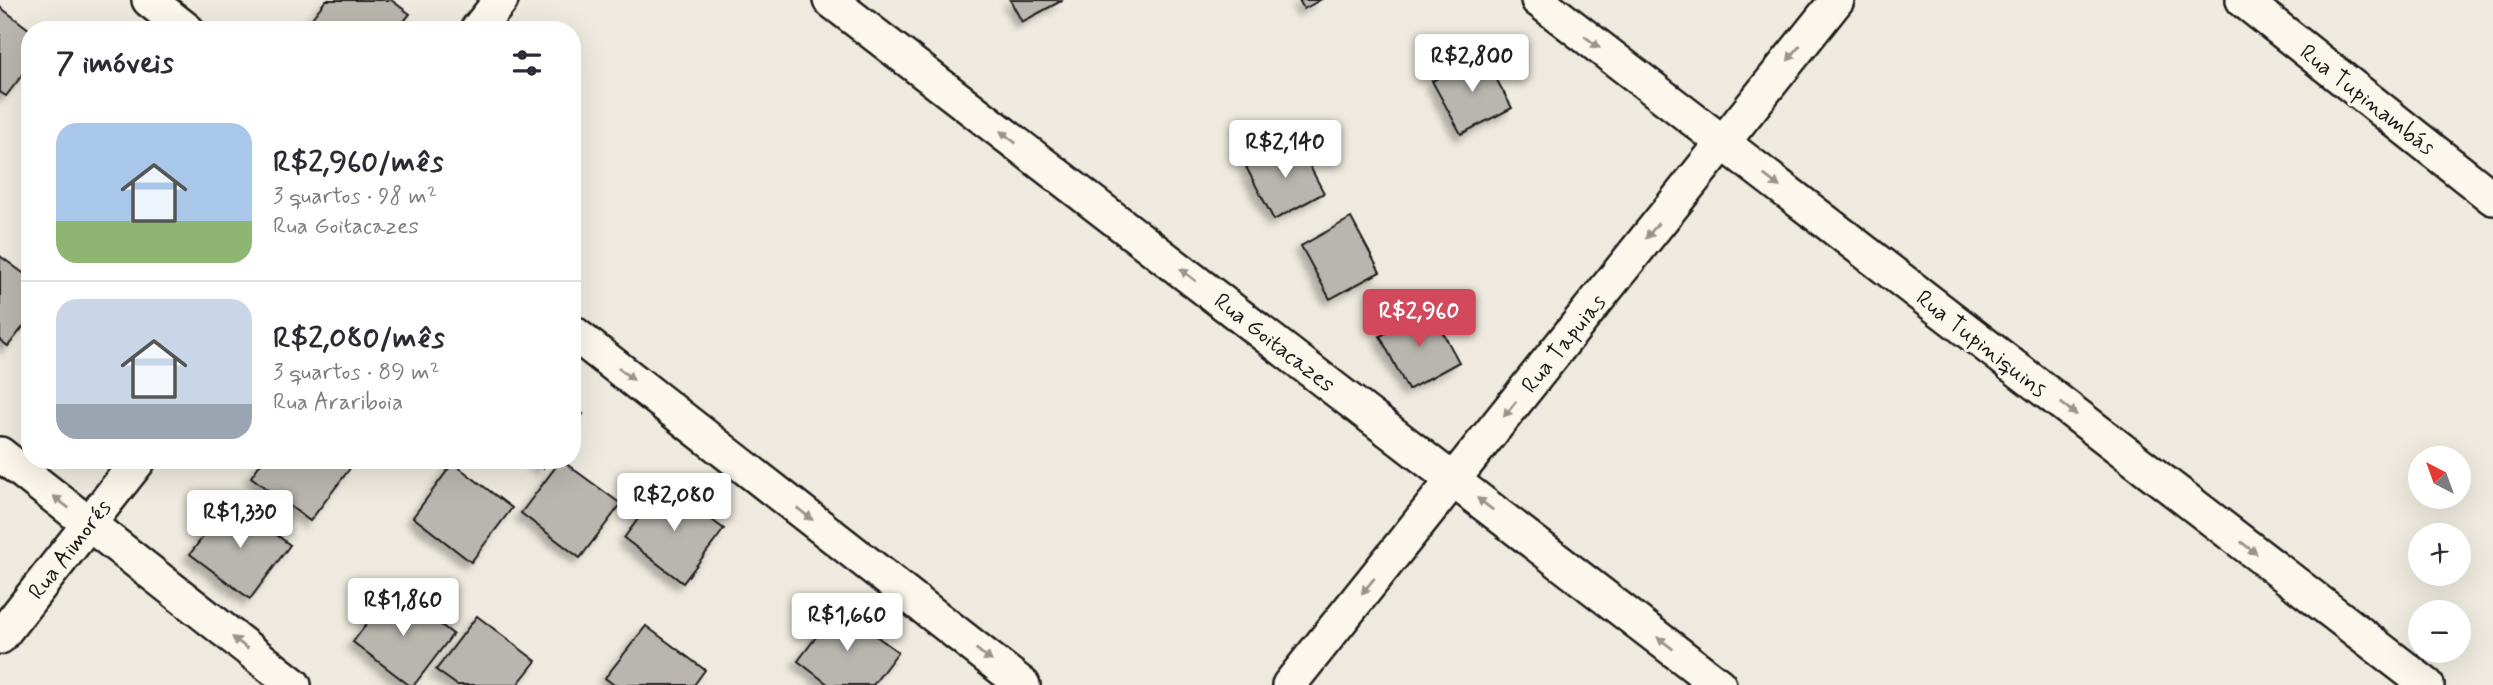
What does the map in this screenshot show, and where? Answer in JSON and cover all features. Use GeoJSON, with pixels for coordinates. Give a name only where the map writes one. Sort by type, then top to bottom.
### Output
{"type":"FeatureCollection","features":[{"type":"Feature","properties":{"kind":"street"},"geometry":{"type":"LineString","coordinates":[[149,0],[176,21]]}},
{"type":"Feature","properties":{"kind":"street"},"geometry":{"type":"LineString","coordinates":[[484,21],[500,0]]}},
{"type":"Feature","properties":{"kind":"street","name":"Rua Goitacazes"},"geometry":{"type":"LineString","coordinates":[[830,0],[1718,685]]}},
{"type":"Feature","properties":{"kind":"street","name":"Rua Tupiniquins"},"geometry":{"type":"LineString","coordinates":[[1538,0],[2427,685]]}},
{"type":"Feature","properties":{"kind":"street","name":"Rua Tapuias"},"geometry":{"type":"LineString","coordinates":[[1289,685],[1837,0]]}},
{"type":"Feature","properties":{"kind":"street","name":"Rua Tupinambás"},"geometry":{"type":"LineString","coordinates":[[2243,0],[2490,190]]}},
{"type":"Feature","properties":{"kind":"street"},"geometry":{"type":"LineString","coordinates":[[581,339],[1023,685]]}},
{"type":"Feature","properties":{"kind":"street"},"geometry":{"type":"LineString","coordinates":[[0,454],[294,685]]}},
{"type":"Feature","properties":{"kind":"street","name":"Rua Aimorés"},"geometry":{"type":"LineString","coordinates":[[0,637],[132,469]]}},
{"type":"Feature","properties":{"kind":"building"},"geometry":{"type":"Polygon","coordinates":[[[326,0],[391,0],[410,14],[404,21],[310,21],[326,0]]]}},
{"type":"Feature","properties":{"kind":"building"},"geometry":{"type":"Polygon","coordinates":[[[1010,0],[1063,0],[1022,22],[1010,0]]]}},
{"type":"Feature","properties":{"kind":"building"},"geometry":{"type":"Polygon","coordinates":[[[1299,0],[1320,0],[1304,9],[1299,0]]]}},
{"type":"Feature","properties":{"kind":"building"},"geometry":{"type":"Polygon","coordinates":[[[0,7],[21,23],[21,77],[6,96],[0,92],[0,7]]]}},
{"type":"Feature","properties":{"kind":"building"},"geometry":{"type":"Polygon","coordinates":[[[1483,54],[1512,108],[1461,134],[1432,81],[1483,54]]]}},
{"type":"Feature","properties":{"kind":"building"},"geometry":{"type":"Polygon","coordinates":[[[1296,140],[1324,193],[1274,220],[1246,167],[1296,140]]]}},
{"type":"Feature","properties":{"kind":"building"},"geometry":{"type":"Polygon","coordinates":[[[1351,218],[1380,272],[1330,299],[1301,246],[1351,218]]]}},
{"type":"Feature","properties":{"kind":"building"},"geometry":{"type":"Polygon","coordinates":[[[0,256],[21,271],[21,329],[8,346],[0,340],[0,256]]]}},
{"type":"Feature","properties":{"kind":"building"},"geometry":{"type":"Polygon","coordinates":[[[1430,309],[1459,362],[1408,390],[1380,336],[1430,309]]]}},
{"type":"Feature","properties":{"kind":"building"},"geometry":{"type":"Polygon","coordinates":[[[257,469],[349,469],[310,521],[251,477],[257,469]]]}},
{"type":"Feature","properties":{"kind":"building"},"geometry":{"type":"Polygon","coordinates":[[[449,469],[461,469],[512,508],[471,562],[413,517],[449,469]]]}},
{"type":"Feature","properties":{"kind":"building"},"geometry":{"type":"Polygon","coordinates":[[[554,469],[573,469],[621,504],[580,558],[521,513],[554,469]]]}},
{"type":"Feature","properties":{"kind":"building"},"geometry":{"type":"Polygon","coordinates":[[[664,484],[724,529],[683,583],[624,538],[664,484]]]}},
{"type":"Feature","properties":{"kind":"building"},"geometry":{"type":"Polygon","coordinates":[[[231,500],[290,545],[250,599],[190,554],[231,500]]]}},
{"type":"Feature","properties":{"kind":"building"},"geometry":{"type":"Polygon","coordinates":[[[393,589],[453,634],[414,685],[409,685],[353,642],[393,589]]]}},
{"type":"Feature","properties":{"kind":"building"},"geometry":{"type":"Polygon","coordinates":[[[838,608],[898,652],[873,685],[829,685],[798,661],[838,608]]]}},
{"type":"Feature","properties":{"kind":"building"},"geometry":{"type":"Polygon","coordinates":[[[477,616],[536,661],[517,685],[457,685],[436,670],[477,616]]]}},
{"type":"Feature","properties":{"kind":"building"},"geometry":{"type":"Polygon","coordinates":[[[646,626],[705,670],[694,685],[614,685],[605,678],[646,626]]]}}]}
